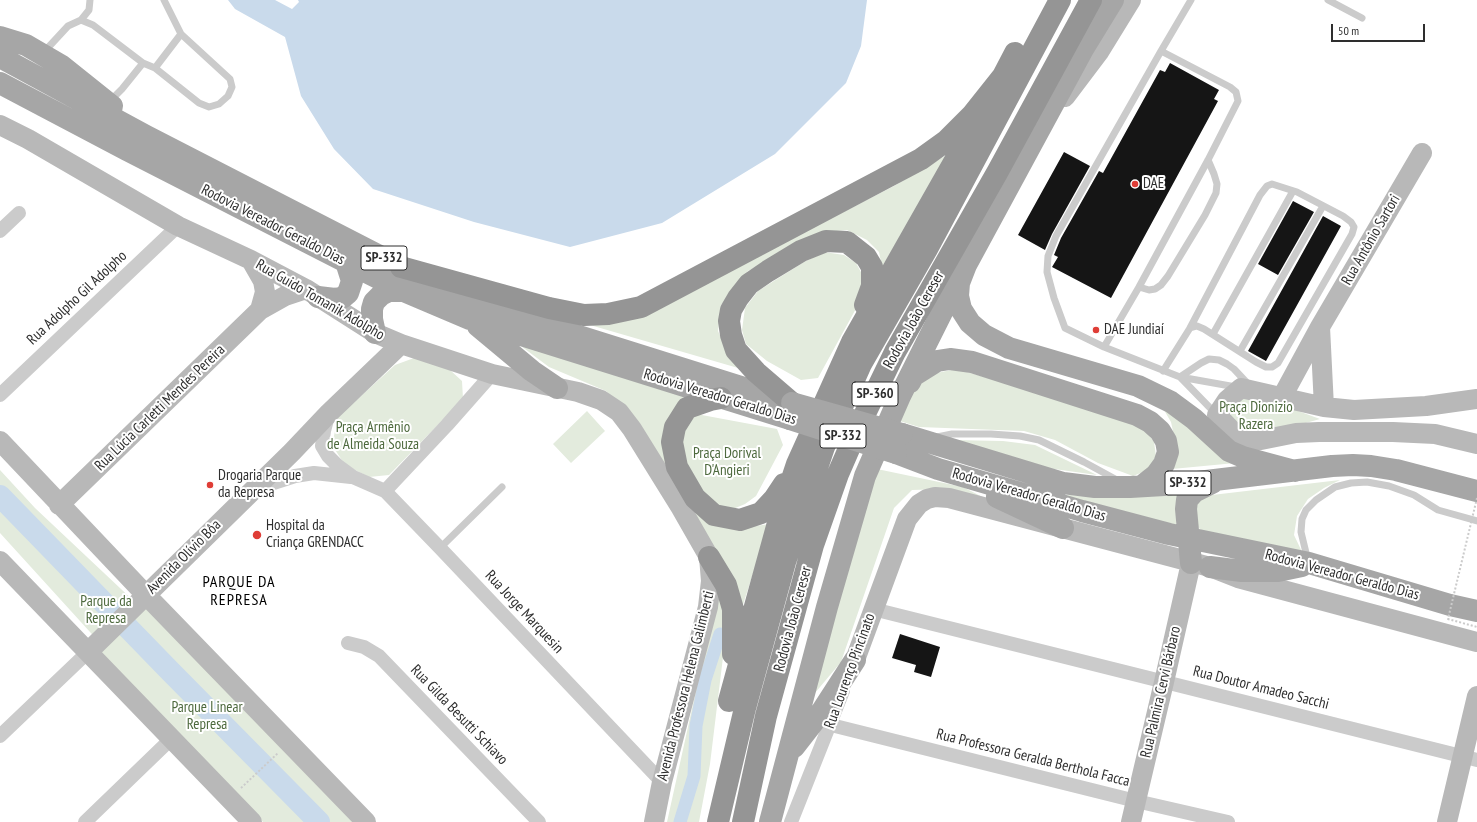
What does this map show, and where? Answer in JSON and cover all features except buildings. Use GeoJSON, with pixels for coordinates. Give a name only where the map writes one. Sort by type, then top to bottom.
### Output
{"type":"FeatureCollection","features":[{"type":"Feature","properties":{"kind":"highway"},"geometry":{"type":"LineString","coordinates":[[852,342],[1045,0]]}},
{"type":"Feature","properties":{"kind":"highway","name":"Rodovia João Cereser"},"geometry":{"type":"LineString","coordinates":[[719,816],[745,708],[785,562],[824,447],[861,364],[927,249],[1060,0]]}},
{"type":"Feature","properties":{"kind":"highway","name":"Rodovia João Cereser"},"geometry":{"type":"LineString","coordinates":[[742,822],[766,716],[800,590],[813,545],[838,474],[858,428],[895,352],[998,171],[1091,0]]}},
{"type":"Feature","properties":{"kind":"highway"},"geometry":{"type":"LineString","coordinates":[[401,267],[549,308],[584,315],[608,314],[641,307],[921,159],[946,141],[972,115],[1003,76]]}},
{"type":"Feature","properties":{"kind":"highway"},"geometry":{"type":"LineString","coordinates":[[729,701],[781,512],[798,464],[852,342],[872,286],[872,267],[866,257],[847,242],[826,240],[807,248],[749,284],[731,310],[729,321],[731,335],[736,350],[791,411]]}},
{"type":"Feature","properties":{"kind":"highway"},"geometry":{"type":"LineString","coordinates":[[721,398],[687,408],[674,427],[672,442],[677,466],[695,498],[714,515],[740,520],[761,513],[774,499],[798,464]]}},
{"type":"Feature","properties":{"kind":"highway"},"geometry":{"type":"LineString","coordinates":[[709,557],[726,585],[733,609],[733,656],[719,816]]}},
{"type":"Feature","properties":{"kind":"main road"},"geometry":{"type":"LineString","coordinates":[[770,822],[827,607],[865,476],[900,396],[966,265],[1083,50],[1113,0]]}},
{"type":"Feature","properties":{"kind":"main road"},"geometry":{"type":"LineString","coordinates":[[0,37],[26,45],[62,66],[83,84],[108,102],[146,136]]}},
{"type":"Feature","properties":{"kind":"main road","name":"Rodovia Vereador Geraldo Dias"},"geometry":{"type":"LineString","coordinates":[[0,57],[146,136],[401,267],[474,301],[791,411],[1063,483],[1096,487],[1136,487],[1294,471],[1343,475],[1353,465],[1396,470],[1473,486]]}},
{"type":"Feature","properties":{"kind":"main road","name":"Rodovia Vereador Geraldo Dias"},"geometry":{"type":"LineString","coordinates":[[0,83],[346,262],[404,291],[470,319],[721,398],[791,411]]}},
{"type":"Feature","properties":{"kind":"main road"},"geometry":{"type":"LineString","coordinates":[[312,293],[335,299],[342,298],[348,293],[352,281],[346,262]]}},
{"type":"Feature","properties":{"kind":"main road"},"geometry":{"type":"LineString","coordinates":[[966,265],[959,283],[958,296],[961,310],[970,323],[984,335],[1009,348],[1138,386],[1171,402],[1194,419],[1229,451],[1243,457],[1294,471]]}},
{"type":"Feature","properties":{"kind":"main road"},"geometry":{"type":"LineString","coordinates":[[375,333],[372,319],[374,302],[381,295],[389,291],[404,291]]}},
{"type":"Feature","properties":{"kind":"main road"},"geometry":{"type":"LineString","coordinates":[[470,319],[532,371],[557,388]]}},
{"type":"Feature","properties":{"kind":"main road"},"geometry":{"type":"LineString","coordinates":[[900,396],[914,376],[936,361],[950,359],[972,362],[1137,415],[1150,422],[1160,431],[1166,441],[1168,452],[1164,464],[1156,475],[1136,487]]}},
{"type":"Feature","properties":{"kind":"main road","name":"Rodovia Vereador Geraldo Dias"},"geometry":{"type":"LineString","coordinates":[[906,442],[938,469],[1082,511],[1189,538],[1308,563],[1450,605],[1477,611]]}},
{"type":"Feature","properties":{"kind":"main road"},"geometry":{"type":"LineString","coordinates":[[938,469],[1062,528]]}},
{"type":"Feature","properties":{"kind":"main road"},"geometry":{"type":"LineString","coordinates":[[1222,479],[1194,492],[1187,500],[1186,509],[1189,538],[1200,565],[1242,571],[1278,571],[1298,568],[1308,563]]}},
{"type":"Feature","properties":{"kind":"main road"},"geometry":{"type":"LineString","coordinates":[[787,756],[822,711],[855,660]]}},
{"type":"Feature","properties":{"kind":"street"},"geometry":{"type":"LineString","coordinates":[[1039,130],[1099,52],[1131,0]]}},
{"type":"Feature","properties":{"kind":"street","name":"Rua Guido Tomanik Adolpho"},"geometry":{"type":"LineString","coordinates":[[0,124],[178,226],[251,260],[312,293],[375,333],[401,344],[492,374],[578,392],[602,400],[618,412],[632,429],[643,448]]}},
{"type":"Feature","properties":{"kind":"street","name":"Rua Antônio Sartori"},"geometry":{"type":"LineString","coordinates":[[1282,397],[1320,327],[1422,153]]}},
{"type":"Feature","properties":{"kind":"street"},"geometry":{"type":"LineString","coordinates":[[0,231],[20,214]]}},
{"type":"Feature","properties":{"kind":"street","name":"Rua Adolpho Gil Adolpho"},"geometry":{"type":"LineString","coordinates":[[0,395],[178,226]]}},
{"type":"Feature","properties":{"kind":"street"},"geometry":{"type":"LineString","coordinates":[[251,260],[263,281],[265,292],[260,310]]}},
{"type":"Feature","properties":{"kind":"street","name":"Rua Lúcia Carletti Mendes Pereira"},"geometry":{"type":"LineString","coordinates":[[59,505],[260,310],[285,296],[312,293]]}},
{"type":"Feature","properties":{"kind":"street"},"geometry":{"type":"LineString","coordinates":[[1320,327],[1324,407]]}},
{"type":"Feature","properties":{"kind":"street","name":"Avenida Olívio Bôa"},"geometry":{"type":"LineString","coordinates":[[0,736],[146,595],[329,412],[401,344]]}},
{"type":"Feature","properties":{"kind":"street"},"geometry":{"type":"LineString","coordinates":[[385,492],[492,374]]}},
{"type":"Feature","properties":{"kind":"street"},"geometry":{"type":"LineString","coordinates":[[1477,399],[1426,406],[1354,410],[1324,407],[1247,389],[1227,400],[1217,416],[1237,436],[1256,441],[1296,433],[1386,432],[1435,434],[1477,444]]}},
{"type":"Feature","properties":{"kind":"street","name":"Rua Jorge Marquesin"},"geometry":{"type":"LineString","coordinates":[[329,412],[322,446],[328,456],[338,466],[353,477],[385,492],[662,782]]}},
{"type":"Feature","properties":{"kind":"street"},"geometry":{"type":"LineString","coordinates":[[0,441],[59,505],[366,822]]}},
{"type":"Feature","properties":{"kind":"street","name":"Avenida Professora Helena Galimberti"},"geometry":{"type":"LineString","coordinates":[[643,448],[681,508],[709,557],[711,581],[708,607],[662,782],[654,822]]}},
{"type":"Feature","properties":{"kind":"street","name":"Rua Jorge Marquesin"},"geometry":{"type":"LineString","coordinates":[[252,490],[295,476],[314,473],[353,477]]}},
{"type":"Feature","properties":{"kind":"street","name":"Rua Lourenço Pincinato"},"geometry":{"type":"LineString","coordinates":[[791,822],[855,660],[907,519],[919,504],[927,499],[935,497],[949,498],[1200,565],[1238,578],[1477,642]]}},
{"type":"Feature","properties":{"kind":"street"},"geometry":{"type":"LineString","coordinates":[[0,561],[252,822]]}},
{"type":"Feature","properties":{"kind":"street","name":"Rua Palmira Cervi Bárbaro"},"geometry":{"type":"LineString","coordinates":[[1131,822],[1164,682],[1200,565]]}},
{"type":"Feature","properties":{"kind":"street","name":"Rua Doutor Amadeo Sacchi"},"geometry":{"type":"LineString","coordinates":[[873,609],[1470,758]]}},
{"type":"Feature","properties":{"kind":"street","name":"Rua Gilda Besutti Schiavo"},"geometry":{"type":"LineString","coordinates":[[348,643],[364,646],[379,656],[539,822]]}},
{"type":"Feature","properties":{"kind":"street"},"geometry":{"type":"LineString","coordinates":[[1447,822],[1470,758],[1477,696]]}},
{"type":"Feature","properties":{"kind":"street","name":"Rua Professora Geralda Berthola Facca"},"geometry":{"type":"LineString","coordinates":[[830,725],[1136,802],[1228,822]]}},
{"type":"Feature","properties":{"kind":"street"},"geometry":{"type":"LineString","coordinates":[[85,822],[171,739]]}},
{"type":"Feature","properties":{"kind":"lane"},"geometry":{"type":"LineString","coordinates":[[41,54],[68,26],[81,20],[89,10],[90,0]]}},
{"type":"Feature","properties":{"kind":"lane"},"geometry":{"type":"LineString","coordinates":[[81,20],[93,25],[143,63],[155,68],[199,103],[209,106],[219,104],[228,96],[232,87],[230,78],[181,34],[164,0]]}},
{"type":"Feature","properties":{"kind":"lane"},"geometry":{"type":"LineString","coordinates":[[1191,0],[1056,236],[1048,256],[1047,272],[1065,328],[1104,348],[1180,377],[1247,389]]}},
{"type":"Feature","properties":{"kind":"lane"},"geometry":{"type":"LineString","coordinates":[[1328,0],[1362,18]]}},
{"type":"Feature","properties":{"kind":"lane"},"geometry":{"type":"LineString","coordinates":[[155,68],[162,56],[181,34]]}},
{"type":"Feature","properties":{"kind":"lane"},"geometry":{"type":"LineString","coordinates":[[1104,348],[1208,160],[1238,101],[1236,92],[1230,87],[1161,51]]}},
{"type":"Feature","properties":{"kind":"lane"},"geometry":{"type":"LineString","coordinates":[[108,102],[122,89],[143,63]]}},
{"type":"Feature","properties":{"kind":"lane"},"geometry":{"type":"LineString","coordinates":[[1139,287],[1149,290],[1161,285],[1205,215],[1216,193],[1217,184],[1208,160]]}},
{"type":"Feature","properties":{"kind":"lane"},"geometry":{"type":"LineString","coordinates":[[1163,371],[1190,328],[1260,195],[1267,186],[1272,184],[1293,190],[1351,222],[1354,227],[1352,234],[1278,363],[1272,368],[1266,367],[1213,334],[1197,326],[1190,328]]}},
{"type":"Feature","properties":{"kind":"lane"},"geometry":{"type":"LineString","coordinates":[[1213,334],[1293,190]]}},
{"type":"Feature","properties":{"kind":"lane"},"geometry":{"type":"LineString","coordinates":[[1240,351],[1323,206]]}},
{"type":"Feature","properties":{"kind":"lane"},"geometry":{"type":"LineString","coordinates":[[1180,377],[1201,363],[1210,359],[1219,360],[1234,369],[1247,389]]}},
{"type":"Feature","properties":{"kind":"lane"},"geometry":{"type":"LineString","coordinates":[[1180,377],[1217,416]]}},
{"type":"Feature","properties":{"kind":"lane"},"geometry":{"type":"LineString","coordinates":[[906,442],[952,434],[1005,435],[1039,440],[1136,487]]}},
{"type":"Feature","properties":{"kind":"lane"},"geometry":{"type":"LineString","coordinates":[[1396,470],[1419,468]]}},
{"type":"Feature","properties":{"kind":"lane"},"geometry":{"type":"LineString","coordinates":[[1308,563],[1301,532],[1302,519],[1306,510],[1316,500],[1335,487],[1343,475],[1367,482],[1389,486],[1414,495],[1438,510],[1477,521]]}},
{"type":"Feature","properties":{"kind":"lane"},"geometry":{"type":"LineString","coordinates":[[440,548],[502,486]]}},
{"type":"Feature","properties":{"kind":"path"},"geometry":{"type":"LineString","coordinates":[[1477,498],[1448,619],[1477,627]]}},
{"type":"Feature","properties":{"kind":"path"},"geometry":{"type":"LineString","coordinates":[[249,781],[277,754]]}},
{"type":"Feature","properties":{"kind":"green space"},"geometry":{"type":"Polygon","coordinates":[[[950,153],[882,267],[879,252],[867,240],[847,230],[826,232],[748,271],[721,305],[718,331],[728,353],[745,370],[590,325],[697,287],[894,186],[950,153]]]}},
{"type":"Feature","properties":{"kind":"green space"},"geometry":{"type":"Polygon","coordinates":[[[824,252],[844,255],[856,263],[862,274],[864,294],[818,378],[801,380],[767,361],[746,344],[742,330],[745,308],[758,291],[804,262],[824,252]]]}},
{"type":"Feature","properties":{"kind":"green space"},"geometry":{"type":"Polygon","coordinates":[[[521,346],[686,394],[670,415],[668,463],[737,529],[769,524],[740,614],[631,417],[606,391],[549,367],[521,346]]]}},
{"type":"Feature","properties":{"kind":"green space","name":"Praça Armênio de Almeida Souza"},"geometry":{"type":"Polygon","coordinates":[[[414,358],[450,370],[462,381],[463,399],[389,475],[369,477],[345,465],[332,445],[338,417],[395,365],[414,358]]]}},
{"type":"Feature","properties":{"kind":"green space"},"geometry":{"type":"Polygon","coordinates":[[[956,369],[1124,416],[1146,431],[1154,442],[1156,456],[1148,470],[1133,476],[1098,463],[1055,440],[1024,431],[919,427],[890,418],[927,375],[956,369]]]}},
{"type":"Feature","properties":{"kind":"green space","name":"Praça Dionizio Razera"},"geometry":{"type":"Polygon","coordinates":[[[1257,396],[1320,419],[1259,436],[1243,435],[1230,418],[1232,407],[1242,398],[1257,396]]]}},
{"type":"Feature","properties":{"kind":"green space"},"geometry":{"type":"Polygon","coordinates":[[[1157,398],[1246,462],[1172,469],[1176,445],[1171,422],[1157,398]]]}},
{"type":"Feature","properties":{"kind":"green space"},"geometry":{"type":"Polygon","coordinates":[[[587,411],[605,431],[571,463],[553,444],[587,411]]]}},
{"type":"Feature","properties":{"kind":"green space","name":"Praça Dorival D'Angieri"},"geometry":{"type":"Polygon","coordinates":[[[691,413],[777,429],[783,445],[756,496],[745,504],[733,509],[719,509],[695,488],[676,438],[691,413]]]}},
{"type":"Feature","properties":{"kind":"green space"},"geometry":{"type":"Polygon","coordinates":[[[953,440],[1003,441],[1035,445],[1097,475],[1047,468],[953,440]]]}},
{"type":"Feature","properties":{"kind":"green space"},"geometry":{"type":"Polygon","coordinates":[[[877,469],[963,487],[1002,507],[944,489],[912,490],[894,508],[841,662],[799,712],[877,469]]]}},
{"type":"Feature","properties":{"kind":"green space","name":"Parque Linear Represa"},"geometry":{"type":"Polygon","coordinates":[[[0,470],[35,508],[138,605],[144,599],[365,822],[263,822],[206,763],[91,651],[100,643],[0,533],[0,470]]]}},
{"type":"Feature","properties":{"kind":"green space"},"geometry":{"type":"Polygon","coordinates":[[[1340,480],[1324,488],[1308,499],[1297,516],[1294,535],[1303,554],[1204,533],[1194,523],[1194,509],[1200,500],[1212,495],[1340,480]]]}},
{"type":"Feature","properties":{"kind":"green space"},"geometry":{"type":"Polygon","coordinates":[[[1187,491],[1178,504],[1176,517],[1177,529],[1054,494],[1123,498],[1187,491]]]}},
{"type":"Feature","properties":{"kind":"green space"},"geometry":{"type":"Polygon","coordinates":[[[718,591],[728,616],[710,764],[699,822],[667,822],[718,591]]]}},
{"type":"Feature","properties":{"kind":"water"},"geometry":{"type":"Polygon","coordinates":[[[228,0],[275,0],[292,9],[299,2],[298,0],[867,0],[861,46],[846,83],[775,154],[662,223],[570,247],[474,222],[373,189],[334,149],[301,96],[285,37],[235,9],[228,0]]]}},
{"type":"Feature","properties":{"kind":"waterway"},"geometry":{"type":"LineString","coordinates":[[0,496],[319,822]]}},
{"type":"Feature","properties":{"kind":"waterway"},"geometry":{"type":"LineString","coordinates":[[680,822],[694,776],[696,726],[705,680],[720,634]]}},
{"type":"Feature","properties":{"kind":"place","name":"DAE"},"geometry":{"type":"Point","coordinates":[1135,184]}},
{"type":"Feature","properties":{"kind":"place","name":"DAE Jundiaí"},"geometry":{"type":"Point","coordinates":[1096,330]}},
{"type":"Feature","properties":{"kind":"place","name":"Drogaria Parque da Represa"},"geometry":{"type":"Point","coordinates":[210,485]}},
{"type":"Feature","properties":{"kind":"place","name":"Hospital da Criança GRENDACC"},"geometry":{"type":"Point","coordinates":[257,535]}},
{"type":"Feature","properties":{"kind":"district","name":"PARQUE DA REPRESA"},"geometry":{"type":"Point","coordinates":[239,591]}},
{"type":"Feature","properties":{"kind":"park label","name":"Parque da Represa"},"geometry":{"type":"Point","coordinates":[106,610]}}]}
